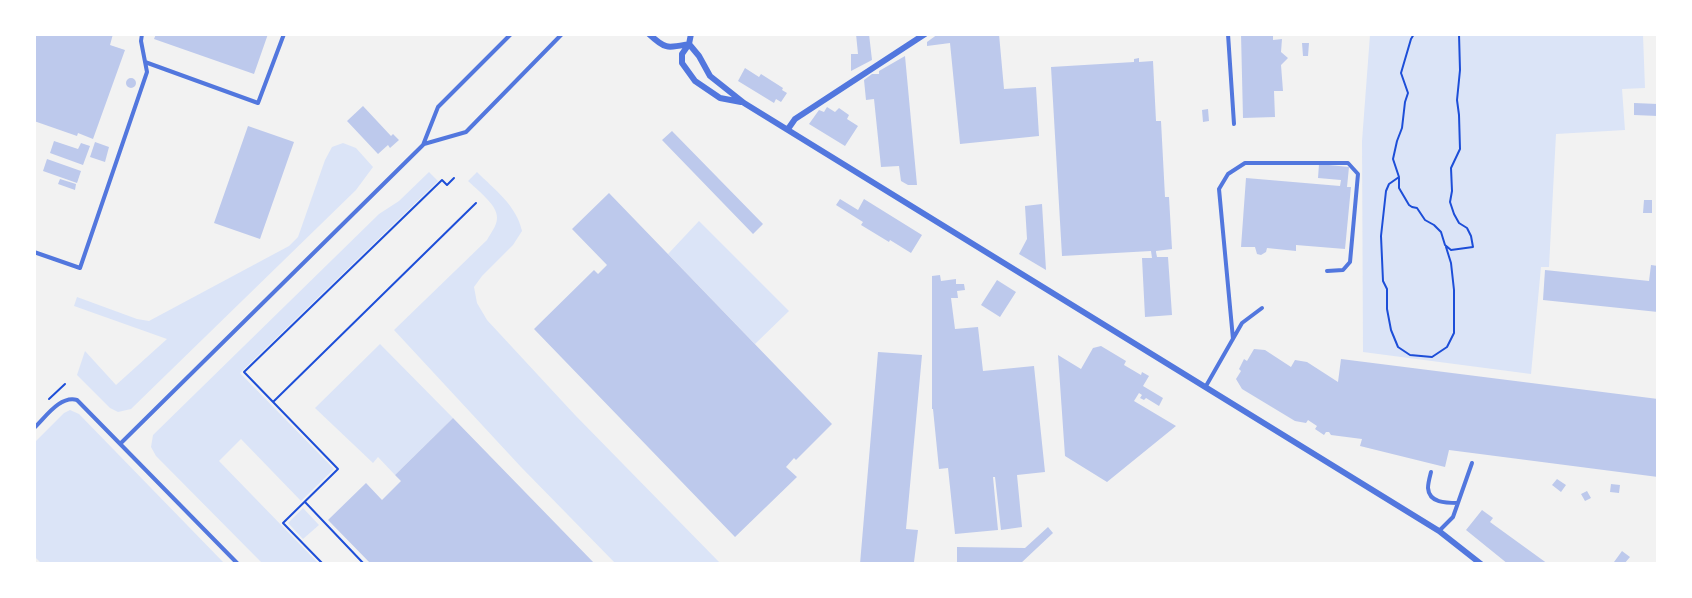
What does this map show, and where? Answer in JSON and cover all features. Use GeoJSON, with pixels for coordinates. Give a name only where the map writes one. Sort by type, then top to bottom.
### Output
{"type":"FeatureCollection","features":[{"type":"Feature","properties":{"kind":"street"},"geometry":{"type":"LineString","coordinates":[[649,34],[661,46],[673,47],[689,44]]}},
{"type":"Feature","properties":{"kind":"street"},"geometry":{"type":"LineString","coordinates":[[691,34],[689,44],[682,54],[682,63],[695,81],[720,98],[744,103]]}},
{"type":"Feature","properties":{"kind":"street"},"geometry":{"type":"LineString","coordinates":[[788,129],[795,118],[926,34]]}},
{"type":"Feature","properties":{"kind":"street"},"geometry":{"type":"LineString","coordinates":[[689,44],[710,76],[744,103],[1440,531],[1481,564]]}},
{"type":"Feature","properties":{"kind":"lane"},"geometry":{"type":"LineString","coordinates":[[34,252],[80,268],[147,72],[141,41],[142,34]]}},
{"type":"Feature","properties":{"kind":"lane"},"geometry":{"type":"LineString","coordinates":[[145,62],[258,103],[284,34]]}},
{"type":"Feature","properties":{"kind":"lane"},"geometry":{"type":"LineString","coordinates":[[121,443],[423,145],[438,107],[511,34]]}},
{"type":"Feature","properties":{"kind":"lane"},"geometry":{"type":"LineString","coordinates":[[423,145],[466,132],[562,34]]}},
{"type":"Feature","properties":{"kind":"lane"},"geometry":{"type":"LineString","coordinates":[[1228,34],[1234,124]]}},
{"type":"Feature","properties":{"kind":"lane"},"geometry":{"type":"LineString","coordinates":[[1233,339],[1219,189],[1228,174],[1245,163],[1348,163],[1358,174],[1350,262],[1343,270],[1327,271]]}},
{"type":"Feature","properties":{"kind":"lane"},"geometry":{"type":"LineString","coordinates":[[1205,387],[1242,323],[1262,309]]}},
{"type":"Feature","properties":{"kind":"lane"},"geometry":{"type":"LineString","coordinates":[[34,428],[62,402],[71,399],[82,404],[238,564]]}},
{"type":"Feature","properties":{"kind":"lane"},"geometry":{"type":"LineString","coordinates":[[1440,531],[1453,517],[1472,463]]}},
{"type":"Feature","properties":{"kind":"lane"},"geometry":{"type":"LineString","coordinates":[[1431,472],[1428,488],[1431,495],[1442,503],[1458,503]]}},
{"type":"Feature","properties":{"kind":"path"},"geometry":{"type":"LineString","coordinates":[[1399,177],[1389,184],[1386,190],[1381,236],[1383,281],[1387,289],[1390,330],[1398,347],[1410,355],[1432,357],[1447,347],[1454,333],[1454,290],[1451,262],[1441,232],[1425,220],[1417,208],[1409,205],[1400,188],[1399,177],[1393,159],[1402,128],[1408,93],[1401,73],[1414,34]]}},
{"type":"Feature","properties":{"kind":"path"},"geometry":{"type":"LineString","coordinates":[[1445,245],[1451,250],[1473,247],[1467,228],[1459,223],[1450,202],[1451,168],[1460,149],[1460,115],[1457,100],[1460,70],[1459,34]]}},
{"type":"Feature","properties":{"kind":"path"},"geometry":{"type":"LineString","coordinates":[[323,564],[283,523],[338,469],[244,372],[442,180],[447,185],[454,178]]}},
{"type":"Feature","properties":{"kind":"path"},"geometry":{"type":"LineString","coordinates":[[273,402],[476,203]]}},
{"type":"Feature","properties":{"kind":"path"},"geometry":{"type":"LineString","coordinates":[[305,502],[364,564]]}},
{"type":"Feature","properties":{"kind":"shaded area"},"geometry":{"type":"Polygon","coordinates":[[[1370,35],[1643,35],[1645,88],[1622,89],[1625,130],[1556,134],[1549,267],[1541,267],[1531,374],[1363,352],[1362,141],[1370,35]]]}},
{"type":"Feature","properties":{"kind":"shaded area"},"geometry":{"type":"Polygon","coordinates":[[[343,143],[356,148],[373,167],[356,190],[131,409],[118,412],[110,408],[77,375],[85,351],[116,385],[167,339],[74,306],[77,297],[137,319],[149,321],[289,246],[298,237],[325,160],[332,147],[343,143]]]}},
{"type":"Feature","properties":{"kind":"shaded area"},"geometry":{"type":"Polygon","coordinates":[[[429,172],[438,181],[240,373],[334,469],[301,501],[241,439],[219,461],[318,563],[262,563],[156,456],[151,447],[153,435],[379,214],[399,201],[429,172]]]}},
{"type":"Feature","properties":{"kind":"shaded area"},"geometry":{"type":"Polygon","coordinates":[[[477,172],[510,206],[522,231],[513,245],[474,287],[477,303],[487,320],[575,415],[720,563],[615,563],[521,467],[394,330],[487,240],[495,227],[497,218],[494,208],[468,181],[477,172]]]}},
{"type":"Feature","properties":{"kind":"shaded area"},"geometry":{"type":"Polygon","coordinates":[[[699,221],[789,311],[755,344],[668,254],[699,221]]]}},
{"type":"Feature","properties":{"kind":"shaded area"},"geometry":{"type":"Polygon","coordinates":[[[380,344],[453,418],[395,475],[378,457],[373,463],[315,408],[380,344]]]}},
{"type":"Feature","properties":{"kind":"shaded area"},"geometry":{"type":"Polygon","coordinates":[[[70,410],[79,414],[224,563],[41,563],[35,557],[35,442],[64,413],[70,410]]]}},
{"type":"Feature","properties":{"kind":"shaded area"},"geometry":{"type":"Polygon","coordinates":[[[303,508],[319,525],[303,539],[288,523],[303,508]]]}},
{"type":"Feature","properties":{"kind":"building"},"geometry":{"type":"Polygon","coordinates":[[[34,34],[113,34],[110,45],[125,50],[93,139],[34,121],[34,34]]]}},
{"type":"Feature","properties":{"kind":"building"},"geometry":{"type":"Polygon","coordinates":[[[156,34],[268,34],[254,74],[154,39],[156,34]]]}},
{"type":"Feature","properties":{"kind":"building"},"geometry":{"type":"Polygon","coordinates":[[[856,34],[869,34],[872,60],[851,71],[851,54],[858,54],[856,34]]]}},
{"type":"Feature","properties":{"kind":"building"},"geometry":{"type":"Polygon","coordinates":[[[938,34],[999,34],[1004,89],[1036,87],[1039,136],[960,144],[950,43],[927,46],[927,42],[938,34]]]}},
{"type":"Feature","properties":{"kind":"building"},"geometry":{"type":"Polygon","coordinates":[[[1241,34],[1273,34],[1273,40],[1282,39],[1281,52],[1288,58],[1281,65],[1283,91],[1274,91],[1275,117],[1243,118],[1241,34]]]}},
{"type":"Feature","properties":{"kind":"building"},"geometry":{"type":"Polygon","coordinates":[[[1302,43],[1309,43],[1308,56],[1303,56],[1302,43]]]}},
{"type":"Feature","properties":{"kind":"building"},"geometry":{"type":"Polygon","coordinates":[[[905,56],[917,185],[908,185],[901,181],[899,166],[881,167],[874,99],[866,100],[864,80],[872,74],[879,74],[879,71],[905,56]]]}},
{"type":"Feature","properties":{"kind":"building"},"geometry":{"type":"Polygon","coordinates":[[[1139,58],[1139,62],[1153,61],[1156,121],[1161,121],[1165,197],[1169,197],[1172,249],[1156,252],[1157,257],[1168,257],[1172,315],[1145,317],[1142,258],[1152,258],[1151,251],[1062,256],[1051,67],[1134,62],[1134,59],[1139,58]]]}},
{"type":"Feature","properties":{"kind":"building"},"geometry":{"type":"Polygon","coordinates":[[[745,68],[759,77],[761,74],[783,88],[782,90],[787,93],[781,102],[776,99],[774,103],[738,81],[745,68]]]}},
{"type":"Feature","properties":{"kind":"building"},"geometry":{"type":"Polygon","coordinates":[[[131,78],[136,83],[131,88],[126,83],[131,78]]]}},
{"type":"Feature","properties":{"kind":"building"},"geometry":{"type":"Polygon","coordinates":[[[1634,103],[1658,104],[1658,116],[1634,115],[1634,103]]]}},
{"type":"Feature","properties":{"kind":"building"},"geometry":{"type":"Polygon","coordinates":[[[363,106],[391,136],[393,134],[399,140],[390,148],[388,145],[378,154],[347,121],[363,106]]]}},
{"type":"Feature","properties":{"kind":"building"},"geometry":{"type":"Polygon","coordinates":[[[827,107],[835,112],[839,108],[849,115],[847,119],[858,126],[845,146],[809,124],[819,110],[824,112],[827,107]]]}},
{"type":"Feature","properties":{"kind":"building"},"geometry":{"type":"Polygon","coordinates":[[[1208,109],[1209,121],[1203,122],[1202,110],[1208,109]]]}},
{"type":"Feature","properties":{"kind":"building"},"geometry":{"type":"Polygon","coordinates":[[[248,126],[294,142],[260,239],[214,223],[248,126]]]}},
{"type":"Feature","properties":{"kind":"building"},"geometry":{"type":"Polygon","coordinates":[[[672,131],[763,224],[753,234],[662,140],[672,131]]]}},
{"type":"Feature","properties":{"kind":"building"},"geometry":{"type":"Polygon","coordinates":[[[54,141],[78,149],[81,143],[90,146],[83,165],[50,153],[54,141]]]}},
{"type":"Feature","properties":{"kind":"building"},"geometry":{"type":"Polygon","coordinates":[[[95,142],[109,147],[105,162],[90,157],[95,142]]]}},
{"type":"Feature","properties":{"kind":"building"},"geometry":{"type":"Polygon","coordinates":[[[47,159],[81,171],[77,183],[43,171],[47,159]]]}},
{"type":"Feature","properties":{"kind":"building"},"geometry":{"type":"Polygon","coordinates":[[[1319,164],[1349,167],[1347,187],[1351,187],[1345,249],[1296,245],[1296,251],[1267,248],[1266,252],[1261,255],[1257,254],[1255,247],[1241,247],[1246,178],[1340,186],[1341,180],[1318,178],[1319,164]]]}},
{"type":"Feature","properties":{"kind":"building"},"geometry":{"type":"Polygon","coordinates":[[[60,179],[76,184],[75,190],[58,184],[60,179]]]}},
{"type":"Feature","properties":{"kind":"building"},"geometry":{"type":"Polygon","coordinates":[[[609,193],[832,424],[786,467],[797,477],[735,537],[534,329],[594,270],[598,274],[607,265],[572,229],[609,193]]]}},
{"type":"Feature","properties":{"kind":"building"},"geometry":{"type":"Polygon","coordinates":[[[840,199],[858,210],[864,199],[922,235],[911,253],[861,225],[863,222],[836,205],[840,199]]]}},
{"type":"Feature","properties":{"kind":"building"},"geometry":{"type":"Polygon","coordinates":[[[1644,200],[1652,200],[1652,213],[1643,213],[1644,200]]]}},
{"type":"Feature","properties":{"kind":"building"},"geometry":{"type":"Polygon","coordinates":[[[1042,204],[1046,270],[1019,254],[1027,239],[1025,206],[1042,204]]]}},
{"type":"Feature","properties":{"kind":"building"},"geometry":{"type":"Polygon","coordinates":[[[1651,265],[1658,266],[1658,312],[1543,300],[1545,270],[1649,281],[1651,265]]]}},
{"type":"Feature","properties":{"kind":"building"},"geometry":{"type":"Polygon","coordinates":[[[940,275],[941,281],[956,279],[956,284],[964,284],[965,290],[957,291],[958,298],[951,298],[955,329],[978,327],[983,371],[1034,366],[1045,472],[1017,475],[1022,527],[1001,530],[995,477],[993,477],[998,530],[955,534],[948,468],[939,469],[932,409],[932,276],[940,275]]]}},
{"type":"Feature","properties":{"kind":"building"},"geometry":{"type":"Polygon","coordinates":[[[997,280],[1016,292],[1000,317],[981,305],[997,280]]]}},
{"type":"Feature","properties":{"kind":"building"},"geometry":{"type":"Polygon","coordinates":[[[1101,346],[1126,361],[1124,365],[1141,375],[1142,372],[1149,376],[1143,386],[1163,398],[1159,406],[1146,398],[1144,400],[1140,398],[1142,395],[1139,393],[1134,401],[1176,426],[1107,482],[1065,456],[1058,355],[1081,369],[1093,348],[1101,346]]]}},
{"type":"Feature","properties":{"kind":"building"},"geometry":{"type":"Polygon","coordinates":[[[1254,349],[1265,350],[1291,367],[1295,360],[1307,362],[1338,382],[1341,359],[1658,399],[1658,477],[1449,450],[1445,467],[1360,446],[1362,439],[1331,435],[1329,432],[1324,435],[1308,420],[1306,423],[1295,421],[1242,389],[1236,379],[1241,371],[1239,369],[1244,359],[1247,361],[1254,349]]]}},
{"type":"Feature","properties":{"kind":"building"},"geometry":{"type":"Polygon","coordinates":[[[878,352],[922,355],[906,529],[918,530],[914,562],[860,564],[878,352]]]}},
{"type":"Feature","properties":{"kind":"building"},"geometry":{"type":"Polygon","coordinates":[[[453,418],[595,564],[371,564],[328,520],[366,483],[382,500],[401,481],[395,475],[453,418]]]}},
{"type":"Feature","properties":{"kind":"building"},"geometry":{"type":"Polygon","coordinates":[[[1557,479],[1566,485],[1561,492],[1552,485],[1557,479]]]}},
{"type":"Feature","properties":{"kind":"building"},"geometry":{"type":"Polygon","coordinates":[[[1611,484],[1620,485],[1619,493],[1610,492],[1611,484]]]}},
{"type":"Feature","properties":{"kind":"building"},"geometry":{"type":"Polygon","coordinates":[[[1587,491],[1591,498],[1585,501],[1581,494],[1587,491]]]}},
{"type":"Feature","properties":{"kind":"building"},"geometry":{"type":"Polygon","coordinates":[[[1482,510],[1493,518],[1490,522],[1548,564],[1508,564],[1466,530],[1482,510]]]}},
{"type":"Feature","properties":{"kind":"building"},"geometry":{"type":"Polygon","coordinates":[[[1048,527],[1053,533],[1020,564],[957,564],[957,547],[1025,548],[1048,527]]]}},
{"type":"Feature","properties":{"kind":"building"},"geometry":{"type":"Polygon","coordinates":[[[1622,551],[1630,557],[1624,564],[1615,564],[1614,562],[1622,551]]]}}]}
